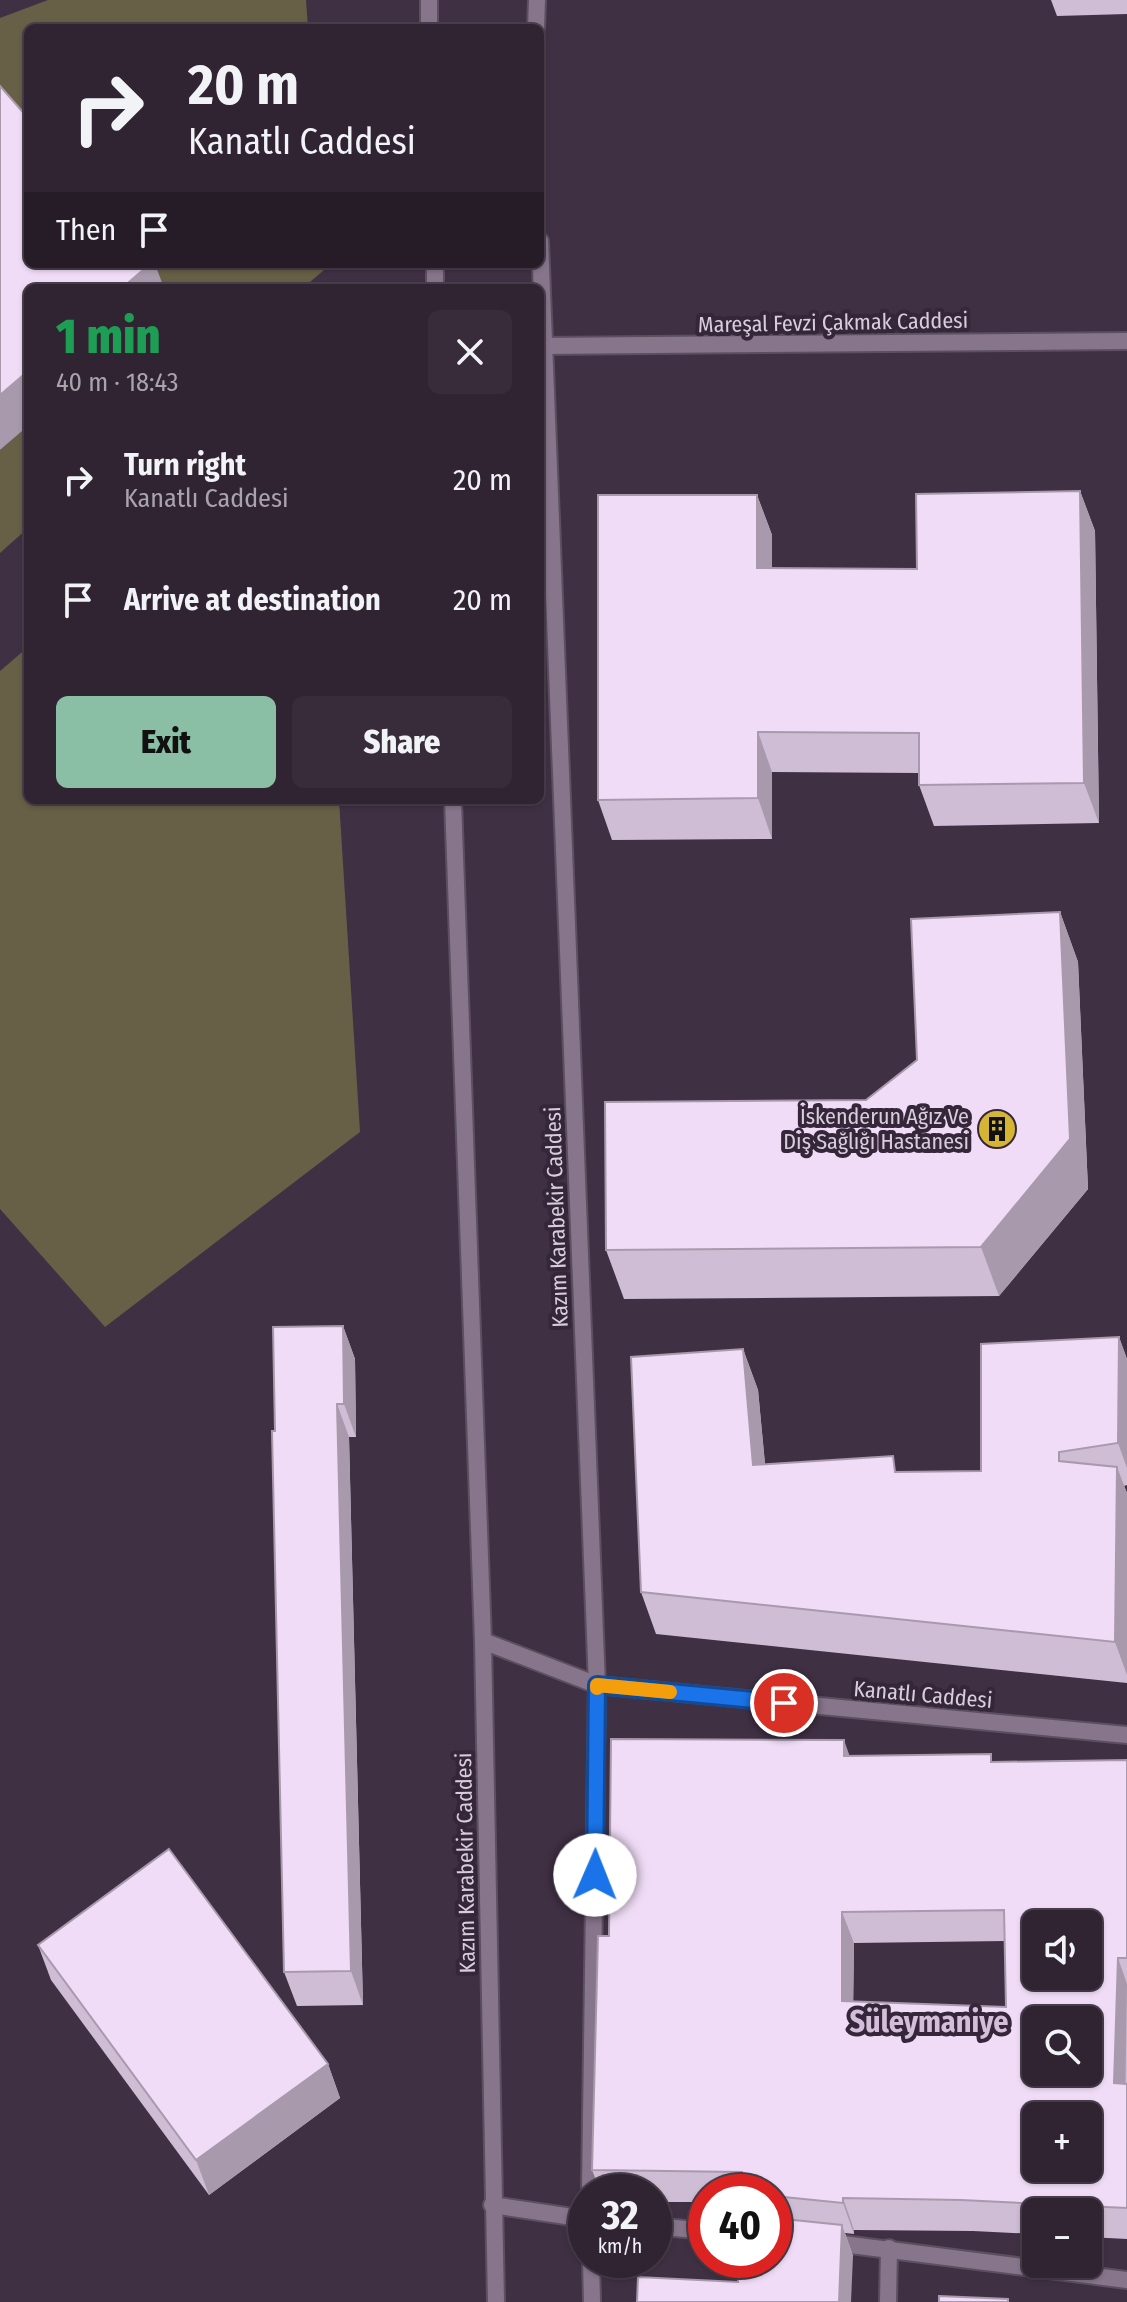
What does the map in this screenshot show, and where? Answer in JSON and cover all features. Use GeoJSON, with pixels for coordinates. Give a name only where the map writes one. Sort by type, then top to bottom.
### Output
{"type":"FeatureCollection","features":[{"type":"Feature","properties":{"kind":"street"},"geometry":{"type":"LineString","coordinates":[[429,0],[429,24]]}},
{"type":"Feature","properties":{"kind":"street"},"geometry":{"type":"LineString","coordinates":[[536,24],[537,0]]}},
{"type":"Feature","properties":{"kind":"street","name":"Mareşal Fevzi Çakmak Caddesi"},"geometry":{"type":"LineString","coordinates":[[544,346],[1127,341]]}},
{"type":"Feature","properties":{"kind":"street","name":"Kazım Karabekir Caddesi"},"geometry":{"type":"LineString","coordinates":[[544,395],[597,1685],[590,2174]]}},
{"type":"Feature","properties":{"kind":"street","name":"Kazım Karabekir Caddesi"},"geometry":{"type":"LineString","coordinates":[[453,804],[483,1641],[496,2302]]}},
{"type":"Feature","properties":{"kind":"street","name":"Kanatlı Caddesi"},"geometry":{"type":"LineString","coordinates":[[483,1641],[597,1685],[1127,1735]]}},
{"type":"Feature","properties":{"kind":"street"},"geometry":{"type":"LineString","coordinates":[[492,2205],[568,2216]]}},
{"type":"Feature","properties":{"kind":"street"},"geometry":{"type":"LineString","coordinates":[[803,2240],[889,2248],[1127,2280]]}},
{"type":"Feature","properties":{"kind":"street"},"geometry":{"type":"LineString","coordinates":[[888,2302],[889,2248]]}},
{"type":"Feature","properties":{"kind":"street"},"geometry":{"type":"LineString","coordinates":[[591,2278],[592,2302]]}},
{"type":"Feature","properties":{"kind":"shaded area"},"geometry":{"type":"Polygon","coordinates":[[[48,0],[306,0],[308,24],[24,24],[24,138],[0,111],[0,18],[48,0]]]}},
{"type":"Feature","properties":{"kind":"shaded area"},"geometry":{"type":"Polygon","coordinates":[[[139,268],[324,270],[308,284],[153,284],[139,268]]]}},
{"type":"Feature","properties":{"kind":"shaded area"},"geometry":{"type":"Polygon","coordinates":[[[24,429],[24,532],[0,553],[0,450],[24,429]]]}},
{"type":"Feature","properties":{"kind":"shaded area"},"geometry":{"type":"Polygon","coordinates":[[[24,650],[24,804],[339,804],[360,1132],[105,1327],[0,1209],[0,671],[24,650]]]}},
{"type":"Feature","properties":{"kind":"building"},"geometry":{"type":"Polygon","coordinates":[[[0,86],[24,113],[24,268],[145,268],[127,284],[24,284],[24,374],[0,395],[0,86]]]}},
{"type":"Feature","properties":{"kind":"building"},"geometry":{"type":"Polygon","coordinates":[[[1080,491],[1084,783],[919,785],[919,733],[758,732],[758,798],[598,800],[598,495],[757,495],[757,568],[917,569],[916,494],[1080,491]]]}},
{"type":"Feature","properties":{"kind":"building","name":"İskenderun Ağız Ve Diş Sağlığı Hastanesi"},"geometry":{"type":"Polygon","coordinates":[[[1060,912],[1070,1139],[981,1247],[606,1250],[605,1102],[866,1100],[917,1060],[911,919],[1060,912]]]}},
{"type":"Feature","properties":{"kind":"building"},"geometry":{"type":"Polygon","coordinates":[[[343,1326],[344,1404],[337,1404],[351,1971],[284,1972],[272,1431],[275,1431],[273,1327],[343,1326]]]}},
{"type":"Feature","properties":{"kind":"building"},"geometry":{"type":"Polygon","coordinates":[[[1119,1337],[1118,1443],[1059,1452],[1059,1461],[1117,1467],[1115,1642],[641,1592],[631,1357],[743,1349],[753,1465],[893,1456],[895,1472],[981,1471],[981,1344],[1119,1337]]]}},
{"type":"Feature","properties":{"kind":"building"},"geometry":{"type":"Polygon","coordinates":[[[611,1739],[844,1740],[844,1756],[991,1754],[991,1762],[1127,1760],[1127,1958],[1118,1958],[1114,2083],[1127,2084],[1127,2208],[1102,2207],[1102,2198],[1022,2198],[1022,2203],[843,2198],[843,2203],[792,2198],[792,2174],[592,2170],[598,1936],[609,1936],[611,1739]],[[1004,1910],[842,1912],[842,2001],[1006,2007],[1004,1910]]]}},
{"type":"Feature","properties":{"kind":"building"},"geometry":{"type":"Polygon","coordinates":[[[169,1849],[328,2064],[196,2160],[38,1945],[169,1849]]]}},
{"type":"Feature","properties":{"kind":"building"},"geometry":{"type":"Polygon","coordinates":[[[792,2220],[842,2225],[839,2302],[637,2302],[638,2278],[738,2282],[738,2278],[792,2278],[792,2220]]]}},
{"type":"Feature","properties":{"kind":"building"},"geometry":{"type":"Polygon","coordinates":[[[939,2296],[1008,2299],[1008,2302],[939,2302],[939,2296]]]}},
{"type":"Feature","properties":{"kind":"slow traffic"},"geometry":{"type":"LineString","coordinates":[[597,1688],[597,1685],[670,1692]]}},
{"type":"Feature","properties":{"kind":"place","name":"İskenderun Ağız Ve Diş Sağlığı Hastanesi"},"geometry":{"type":"Point","coordinates":[997,1129]}},
{"type":"Feature","properties":{"kind":"district","name":"Süleymaniye"},"geometry":{"type":"Point","coordinates":[929,2022]}},
{"type":"Feature","properties":{"kind":"route"},"geometry":{"type":"LineString","coordinates":[[595,1875],[597,1685],[784,1703]]}}]}
